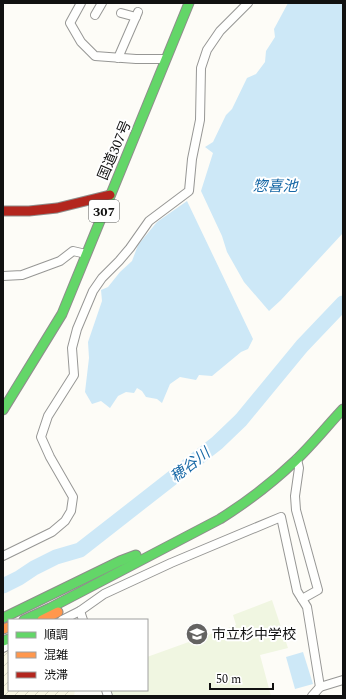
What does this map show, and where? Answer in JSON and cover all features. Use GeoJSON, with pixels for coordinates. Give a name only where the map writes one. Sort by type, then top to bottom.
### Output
{"type":"FeatureCollection","features":[{"type":"Feature","properties":{"kind":"main road","name":"国道307号"},"geometry":{"type":"LineString","coordinates":[[3,410],[62,314],[189,3]]}},
{"type":"Feature","properties":{"kind":"main road"},"geometry":{"type":"LineString","coordinates":[[3,211],[29,211],[57,208],[110,195]]}},
{"type":"Feature","properties":{"kind":"main road"},"geometry":{"type":"LineString","coordinates":[[26,619],[220,519],[280,475],[297,459],[343,409]]}},
{"type":"Feature","properties":{"kind":"main road"},"geometry":{"type":"LineString","coordinates":[[3,618],[120,561],[173,542]]}},
{"type":"Feature","properties":{"kind":"main road"},"geometry":{"type":"LineString","coordinates":[[44,619],[129,574],[173,542]]}},
{"type":"Feature","properties":{"kind":"street"},"geometry":{"type":"LineString","coordinates":[[81,3],[70,23],[80,42],[95,56],[166,59]]}},
{"type":"Feature","properties":{"kind":"street"},"geometry":{"type":"LineString","coordinates":[[95,15],[102,3]]}},
{"type":"Feature","properties":{"kind":"street"},"geometry":{"type":"LineString","coordinates":[[3,556],[52,532],[65,521],[71,511],[73,497],[50,457],[41,437],[48,416],[74,375],[72,348],[77,329],[93,291],[102,278],[119,262],[149,221],[189,191],[192,159],[200,120],[201,68],[207,50],[220,31],[248,3]]}},
{"type":"Feature","properties":{"kind":"street"},"geometry":{"type":"LineString","coordinates":[[118,58],[137,14],[121,13]]}},
{"type":"Feature","properties":{"kind":"street"},"geometry":{"type":"LineString","coordinates":[[3,276],[22,275],[60,261],[74,251],[86,254]]}},
{"type":"Feature","properties":{"kind":"street"},"geometry":{"type":"LineString","coordinates":[[297,459],[299,468],[295,496],[296,510],[318,590],[302,599]]}},
{"type":"Feature","properties":{"kind":"street"},"geometry":{"type":"LineString","coordinates":[[64,619],[80,611],[104,594],[171,563],[281,517],[297,591],[307,607],[320,687]]}},
{"type":"Feature","properties":{"kind":"street"},"geometry":{"type":"LineString","coordinates":[[80,611],[83,619]]}},
{"type":"Feature","properties":{"kind":"street"},"geometry":{"type":"LineString","coordinates":[[312,696],[320,687],[343,680]]}},
{"type":"Feature","properties":{"kind":"shaded area"},"geometry":{"type":"Polygon","coordinates":[[[8,648],[8,691],[75,691],[74,696],[3,696],[3,651],[8,648]]]}},
{"type":"Feature","properties":{"kind":"green space"},"geometry":{"type":"Polygon","coordinates":[[[272,600],[288,648],[260,655],[271,696],[112,696],[110,691],[148,691],[148,657],[236,625],[233,615],[272,600]]]}},
{"type":"Feature","properties":{"kind":"water","name":"惣喜池"},"geometry":{"type":"Polygon","coordinates":[[[288,3],[343,3],[343,233],[269,311],[244,282],[227,252],[222,236],[201,191],[213,153],[205,147],[213,142],[226,115],[232,109],[247,78],[256,74],[265,62],[266,51],[275,37],[274,29],[288,3]]]}},
{"type":"Feature","properties":{"kind":"water"},"geometry":{"type":"Polygon","coordinates":[[[187,201],[253,339],[248,349],[241,352],[212,376],[199,375],[196,380],[180,377],[170,384],[162,403],[157,399],[146,397],[142,391],[137,388],[134,393],[126,392],[118,396],[110,408],[101,401],[92,404],[85,392],[89,358],[88,342],[102,301],[101,290],[108,287],[120,272],[132,261],[138,245],[157,222],[187,201]]]}},
{"type":"Feature","properties":{"kind":"water"},"geometry":{"type":"Polygon","coordinates":[[[303,652],[313,684],[295,689],[286,657],[303,652]]]}},
{"type":"Feature","properties":{"kind":"waterway","name":"穂谷川"},"geometry":{"type":"LineString","coordinates":[[3,586],[56,557],[80,550],[217,443],[241,420],[302,346],[343,303]]}},
{"type":"Feature","properties":{"kind":"traffic: fast"},"geometry":{"type":"LineString","coordinates":[[3,410],[62,314],[189,3]]}},
{"type":"Feature","properties":{"kind":"traffic: fast"},"geometry":{"type":"LineString","coordinates":[[26,619],[50,608],[230,513],[259,492],[286,469],[307,449],[343,409]]}},
{"type":"Feature","properties":{"kind":"traffic: fast"},"geometry":{"type":"LineString","coordinates":[[3,618],[120,561],[136,555]]}},
{"type":"Feature","properties":{"kind":"traffic: fast"},"geometry":{"type":"LineString","coordinates":[[3,641],[8,639]]}},
{"type":"Feature","properties":{"kind":"traffic: slow"},"geometry":{"type":"LineString","coordinates":[[44,619],[58,612]]}},
{"type":"Feature","properties":{"kind":"traffic: slow"},"geometry":{"type":"LineString","coordinates":[[3,629],[8,627]]}},
{"type":"Feature","properties":{"kind":"traffic: jam"},"geometry":{"type":"LineString","coordinates":[[3,211],[29,211],[57,208],[110,195]]}},
{"type":"Feature","properties":{"kind":"place","name":"市立杉中学校"},"geometry":{"type":"Point","coordinates":[197,634]}}]}
